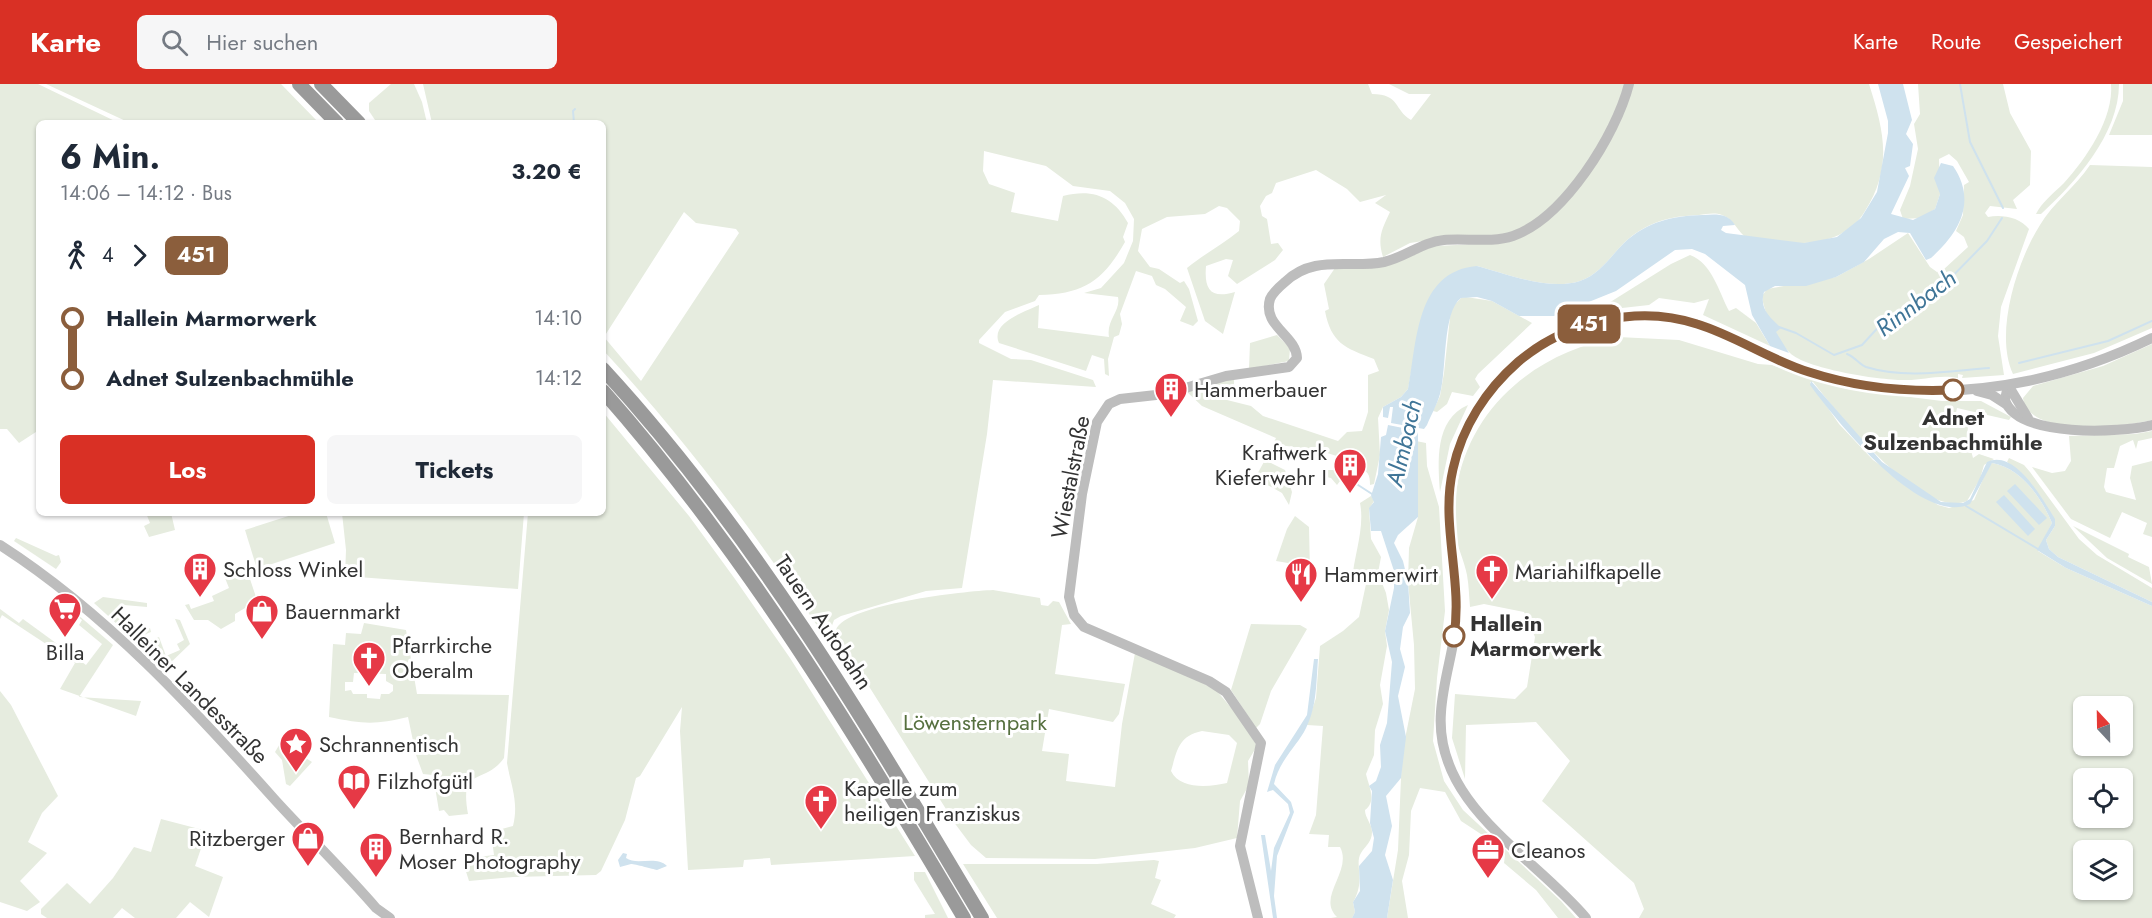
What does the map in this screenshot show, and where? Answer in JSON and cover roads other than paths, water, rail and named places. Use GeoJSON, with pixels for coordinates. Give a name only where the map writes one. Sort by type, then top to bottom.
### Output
{"type":"FeatureCollection","features":[{"type":"Feature","properties":{"kind":"highway"},"geometry":{"type":"LineString","coordinates":[[299,84],[334,120]]}},
{"type":"Feature","properties":{"kind":"highway"},"geometry":{"type":"LineString","coordinates":[[321,84],[356,120]]}},
{"type":"Feature","properties":{"kind":"highway","name":"Tauern Autobahn"},"geometry":{"type":"LineString","coordinates":[[606,372],[651,422],[737,531],[846,691],[982,918]]}},
{"type":"Feature","properties":{"kind":"highway","name":"Tauern Autobahn"},"geometry":{"type":"LineString","coordinates":[[606,394],[649,444],[733,552],[830,694],[964,918]]}},
{"type":"Feature","properties":{"kind":"main road","name":"Wiestalstraße"},"geometry":{"type":"LineString","coordinates":[[1258,918],[1240,846],[1261,743],[1227,692],[1209,681],[1084,627],[1074,615],[1069,597],[1082,494],[1100,416],[1109,404],[1127,398],[1165,394],[1226,376],[1289,367],[1294,363],[1296,352],[1276,329],[1270,314],[1270,300],[1272,294],[1287,280],[1309,266],[1386,261],[1424,244],[1512,236],[1538,221],[1561,200],[1601,148],[1616,122],[1629,84]]}},
{"type":"Feature","properties":{"kind":"main road"},"geometry":{"type":"LineString","coordinates":[[1586,918],[1552,881],[1470,803],[1456,783],[1441,739],[1441,713],[1458,615],[1450,541],[1450,486],[1464,434],[1479,405],[1505,373],[1528,354],[1552,339],[1600,321],[1642,316],[1695,323],[1729,336],[1781,362],[1833,379],[1903,389],[1971,389],[2008,385],[2094,362],[2152,338]]}},
{"type":"Feature","properties":{"kind":"main road"},"geometry":{"type":"LineString","coordinates":[[2019,401],[2023,388],[2032,380]]}},
{"type":"Feature","properties":{"kind":"main road"},"geometry":{"type":"LineString","coordinates":[[2008,385],[2029,419]]}},
{"type":"Feature","properties":{"kind":"main road"},"geometry":{"type":"LineString","coordinates":[[2006,404],[2005,396],[2008,385]]}},
{"type":"Feature","properties":{"kind":"main road"},"geometry":{"type":"LineString","coordinates":[[1971,389],[1992,395],[2029,419],[2051,427],[2081,431],[2124,430],[2152,425]]}},
{"type":"Feature","properties":{"kind":"main road","name":"Halleiner Landesstraße"},"geometry":{"type":"LineString","coordinates":[[0,545],[71,596],[159,677],[376,908],[390,918]]}},
{"type":"Feature","properties":{"kind":"water"},"geometry":{"type":"Polygon","coordinates":[[[1878,84],[1903,84],[1912,120],[1906,134],[1913,144],[1910,166],[1905,168],[1909,176],[1891,214],[1913,220],[1935,209],[1940,194],[1934,178],[1941,163],[1953,166],[1964,191],[1962,215],[1957,227],[1931,258],[1926,260],[1910,233],[1898,232],[1884,239],[1864,262],[1836,277],[1806,286],[1775,286],[1764,292],[1764,308],[1781,328],[1776,332],[1789,353],[1770,346],[1752,315],[1745,285],[1705,254],[1692,249],[1675,250],[1616,291],[1554,316],[1519,316],[1492,301],[1477,297],[1461,298],[1455,305],[1451,316],[1440,394],[1427,425],[1424,429],[1391,423],[1393,407],[1390,407],[1388,418],[1383,417],[1383,407],[1401,397],[1408,389],[1417,332],[1430,295],[1441,281],[1457,271],[1477,266],[1542,283],[1568,284],[1587,278],[1599,270],[1624,243],[1642,229],[1671,218],[1712,214],[1725,216],[1735,225],[1723,226],[1721,230],[1726,233],[1804,243],[1837,237],[1861,218],[1877,192],[1888,133],[1888,121],[1878,84]]]}},
{"type":"Feature","properties":{"kind":"water"},"geometry":{"type":"Polygon","coordinates":[[[1811,381],[1882,462],[1941,502],[1963,503],[1970,499],[1987,462],[1997,460],[2008,462],[2027,478],[2055,519],[2055,526],[2046,540],[2049,549],[2058,557],[2152,602],[2152,606],[2066,568],[2037,550],[2052,523],[2042,503],[2029,485],[2021,477],[2002,466],[1992,463],[1970,504],[1950,507],[1927,500],[1904,485],[1858,444],[1810,385],[1811,381]]]}},
{"type":"Feature","properties":{"kind":"water","name":"Almbach"},"geometry":{"type":"Polygon","coordinates":[[[1388,425],[1418,431],[1418,517],[1398,535],[1394,543],[1403,561],[1408,582],[1410,613],[1403,627],[1400,649],[1405,667],[1398,696],[1406,737],[1401,778],[1386,796],[1392,826],[1385,855],[1393,880],[1387,918],[1352,918],[1355,912],[1353,902],[1360,891],[1359,866],[1372,851],[1374,838],[1370,823],[1372,791],[1369,786],[1376,781],[1381,767],[1380,745],[1387,723],[1392,662],[1385,631],[1394,588],[1394,571],[1381,531],[1371,531],[1369,508],[1374,502],[1371,496],[1378,474],[1381,437],[1386,435],[1388,425]]]}},
{"type":"Feature","properties":{"kind":"water"},"geometry":{"type":"Polygon","coordinates":[[[2015,484],[2047,518],[2039,525],[2007,491],[2015,484]]]}},
{"type":"Feature","properties":{"kind":"water"},"geometry":{"type":"Polygon","coordinates":[[[2004,495],[2035,529],[2028,536],[1996,502],[2004,495]]]}},
{"type":"Feature","properties":{"kind":"water"},"geometry":{"type":"Polygon","coordinates":[[[1314,659],[1318,659],[1311,715],[1304,732],[1279,769],[1274,784],[1291,802],[1294,812],[1277,856],[1274,896],[1277,918],[1273,918],[1261,835],[1265,835],[1271,871],[1274,848],[1290,813],[1288,804],[1273,790],[1267,792],[1275,765],[1307,715],[1314,659]]]}},
{"type":"Feature","properties":{"kind":"water"},"geometry":{"type":"Polygon","coordinates":[[[623,853],[627,854],[626,858],[630,860],[658,861],[667,866],[657,870],[631,864],[620,867],[618,860],[623,853]]]}},
{"type":"Feature","properties":{"kind":"waterway","name":"Rinnbach"},"geometry":{"type":"LineString","coordinates":[[1960,84],[1970,142],[2003,208]]}},
{"type":"Feature","properties":{"kind":"waterway"},"geometry":{"type":"LineString","coordinates":[[574,120],[575,109]]}},
{"type":"Feature","properties":{"kind":"waterway","name":"Rinnbach"},"geometry":{"type":"LineString","coordinates":[[1779,327],[1796,333],[1834,355],[1862,345],[1884,321],[1932,297],[1987,241],[2002,218]]}},
{"type":"Feature","properties":{"kind":"waterway","name":"Rinnbach"},"geometry":{"type":"LineString","coordinates":[[2019,363],[2108,341],[2152,321]]}},
{"type":"Feature","properties":{"kind":"waterway","name":"Rinnbach"},"geometry":{"type":"LineString","coordinates":[[1847,354],[1866,367],[1896,373],[1989,368]]}},
{"type":"Feature","properties":{"kind":"waterway"},"geometry":{"type":"LineString","coordinates":[[1355,483],[1372,494]]}},
{"type":"Feature","properties":{"kind":"waterway"},"geometry":{"type":"LineString","coordinates":[[1966,506],[2038,549]]}},
{"type":"Feature","properties":{"kind":"place","name":"Adnet Sulzenbachmühle"},"geometry":{"type":"Point","coordinates":[1953,390]}},
{"type":"Feature","properties":{"kind":"place","name":"Hammerbauer"},"geometry":{"type":"Point","coordinates":[1171,418]}},
{"type":"Feature","properties":{"kind":"place","name":"Kraftwerk Kieferwehr I"},"geometry":{"type":"Point","coordinates":[1350,494]}},
{"type":"Feature","properties":{"kind":"place","name":"Schloss Winkel"},"geometry":{"type":"Point","coordinates":[200,598]}},
{"type":"Feature","properties":{"kind":"place","name":"Mariahilfkapelle"},"geometry":{"type":"Point","coordinates":[1492,600]}},
{"type":"Feature","properties":{"kind":"place","name":"Hammerwirt"},"geometry":{"type":"Point","coordinates":[1301,603]}},
{"type":"Feature","properties":{"kind":"place","name":"Hallein Marmorwerk"},"geometry":{"type":"Point","coordinates":[1454,636]}},
{"type":"Feature","properties":{"kind":"place","name":"Billa"},"geometry":{"type":"Point","coordinates":[65,638]}},
{"type":"Feature","properties":{"kind":"place","name":"Bauernmarkt"},"geometry":{"type":"Point","coordinates":[262,640]}},
{"type":"Feature","properties":{"kind":"place","name":"Pfarrkirche Oberalm"},"geometry":{"type":"Point","coordinates":[369,687]}},
{"type":"Feature","properties":{"kind":"place","name":"Schrannentisch"},"geometry":{"type":"Point","coordinates":[296,773]}},
{"type":"Feature","properties":{"kind":"place","name":"Filzhofgütl"},"geometry":{"type":"Point","coordinates":[354,810]}},
{"type":"Feature","properties":{"kind":"place","name":"Kapelle zum heiligen Franziskus"},"geometry":{"type":"Point","coordinates":[821,830]}},
{"type":"Feature","properties":{"kind":"place","name":"Ritzberger"},"geometry":{"type":"Point","coordinates":[308,867]}},
{"type":"Feature","properties":{"kind":"place","name":"Bernhard R. Moser Photography"},"geometry":{"type":"Point","coordinates":[376,878]}},
{"type":"Feature","properties":{"kind":"place","name":"Cleanos"},"geometry":{"type":"Point","coordinates":[1488,879]}},
{"type":"Feature","properties":{"kind":"park label","name":"Löwensternpark"},"geometry":{"type":"Point","coordinates":[975,722]}}]}
